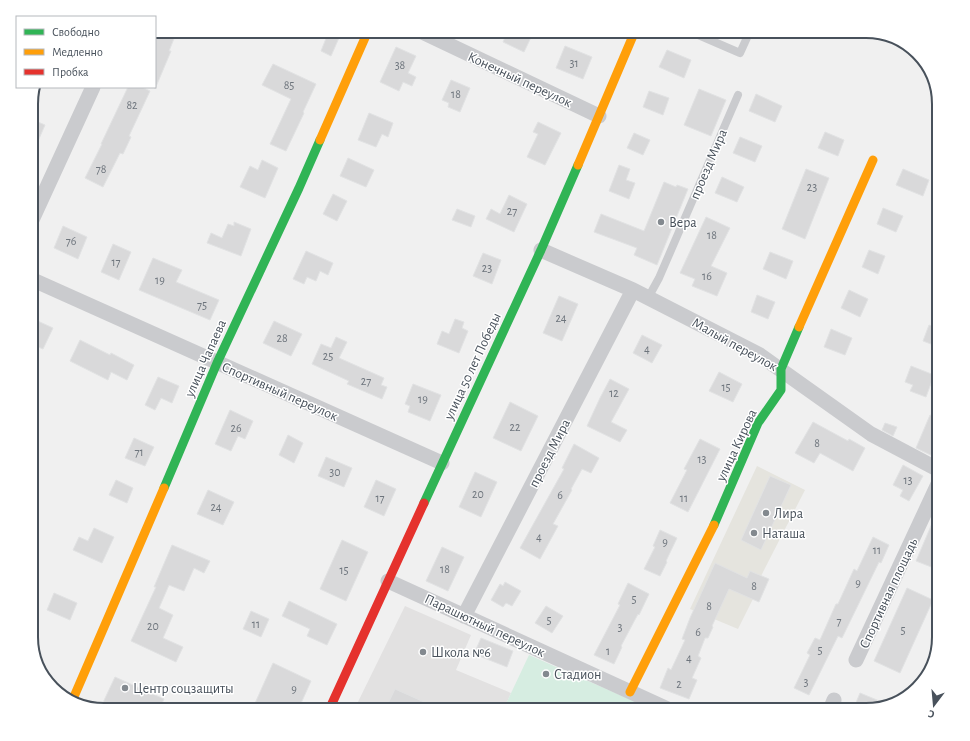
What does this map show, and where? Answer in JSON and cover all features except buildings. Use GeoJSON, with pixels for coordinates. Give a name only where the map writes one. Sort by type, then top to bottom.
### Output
{"type":"FeatureCollection","features":[{"type":"Feature","properties":{"kind":"street","name":"улица Чапаева"},"geometry":{"type":"LineString","coordinates":[[74,696],[218,363],[299,188],[365,38]]}},
{"type":"Feature","properties":{"kind":"street","name":"Конечный переулок"},"geometry":{"type":"LineString","coordinates":[[435,38],[599,116]]}},
{"type":"Feature","properties":{"kind":"street","name":"улица 50 лет Победы"},"geometry":{"type":"LineString","coordinates":[[332,703],[541,250],[632,38]]}},
{"type":"Feature","properties":{"kind":"street"},"geometry":{"type":"LineString","coordinates":[[38,207],[93,88]]}},
{"type":"Feature","properties":{"kind":"street","name":"улица Кирова"},"geometry":{"type":"LineString","coordinates":[[630,692],[719,515],[758,423],[781,390],[781,369],[873,160]]}},
{"type":"Feature","properties":{"kind":"street","name":"Малый переулок"},"geometry":{"type":"LineString","coordinates":[[541,250],[633,290],[760,355],[872,434],[932,466]]}},
{"type":"Feature","properties":{"kind":"street","name":"Спортивный переулок"},"geometry":{"type":"LineString","coordinates":[[38,282],[442,463]]}},
{"type":"Feature","properties":{"kind":"street","name":"проезд Мира"},"geometry":{"type":"LineString","coordinates":[[464,616],[633,290]]}},
{"type":"Feature","properties":{"kind":"street","name":"Спортивная площадь"},"geometry":{"type":"LineString","coordinates":[[856,660],[932,497]]}},
{"type":"Feature","properties":{"kind":"street","name":"Парашютный переулок"},"geometry":{"type":"LineString","coordinates":[[388,581],[654,703]]}},
{"type":"Feature","properties":{"kind":"lane"},"geometry":{"type":"LineString","coordinates":[[705,38],[740,53],[747,38]]}},
{"type":"Feature","properties":{"kind":"lane","name":"проезд Мира"},"geometry":{"type":"LineString","coordinates":[[648,298],[659,278],[738,95]]}},
{"type":"Feature","properties":{"kind":"shaded area","name":"Наташа"},"geometry":{"type":"Polygon","coordinates":[[[757,466],[805,490],[761,576],[753,599],[738,629],[690,609],[757,466]]]}},
{"type":"Feature","properties":{"kind":"shaded area","name":"Школа №6"},"geometry":{"type":"Polygon","coordinates":[[[405,606],[471,635],[456,670],[511,693],[506,703],[357,703],[405,606]]]}},
{"type":"Feature","properties":{"kind":"green space","name":"Стадион"},"geometry":{"type":"Polygon","coordinates":[[[529,655],[638,703],[506,703],[529,655]]]}},
{"type":"Feature","properties":{"kind":"traffic: fast"},"geometry":{"type":"LineString","coordinates":[[164,488],[217,363],[320,140]]}},
{"type":"Feature","properties":{"kind":"traffic: fast"},"geometry":{"type":"LineString","coordinates":[[424,503],[541,250],[578,165]]}},
{"type":"Feature","properties":{"kind":"traffic: fast"},"geometry":{"type":"LineString","coordinates":[[714,525],[758,423],[781,390],[781,369],[799,327]]}},
{"type":"Feature","properties":{"kind":"traffic: slow"},"geometry":{"type":"LineString","coordinates":[[320,140],[365,38]]}},
{"type":"Feature","properties":{"kind":"traffic: slow"},"geometry":{"type":"LineString","coordinates":[[578,165],[632,38]]}},
{"type":"Feature","properties":{"kind":"traffic: slow"},"geometry":{"type":"LineString","coordinates":[[799,327],[873,160]]}},
{"type":"Feature","properties":{"kind":"traffic: slow"},"geometry":{"type":"LineString","coordinates":[[74,696],[164,488]]}},
{"type":"Feature","properties":{"kind":"traffic: slow"},"geometry":{"type":"LineString","coordinates":[[630,692],[714,525]]}},
{"type":"Feature","properties":{"kind":"traffic: jam"},"geometry":{"type":"LineString","coordinates":[[332,703],[424,503]]}},
{"type":"Feature","properties":{"kind":"place","name":"Вера"},"geometry":{"type":"Point","coordinates":[661,222]}},
{"type":"Feature","properties":{"kind":"place","name":"Лира"},"geometry":{"type":"Point","coordinates":[766,513]}},
{"type":"Feature","properties":{"kind":"place","name":"Наташа"},"geometry":{"type":"Point","coordinates":[754,533]}},
{"type":"Feature","properties":{"kind":"place","name":"Школа №6"},"geometry":{"type":"Point","coordinates":[423,652]}},
{"type":"Feature","properties":{"kind":"place","name":"Стадион"},"geometry":{"type":"Point","coordinates":[546,674]}},
{"type":"Feature","properties":{"kind":"place","name":"Центр соцзащиты"},"geometry":{"type":"Point","coordinates":[125,688]}}]}
